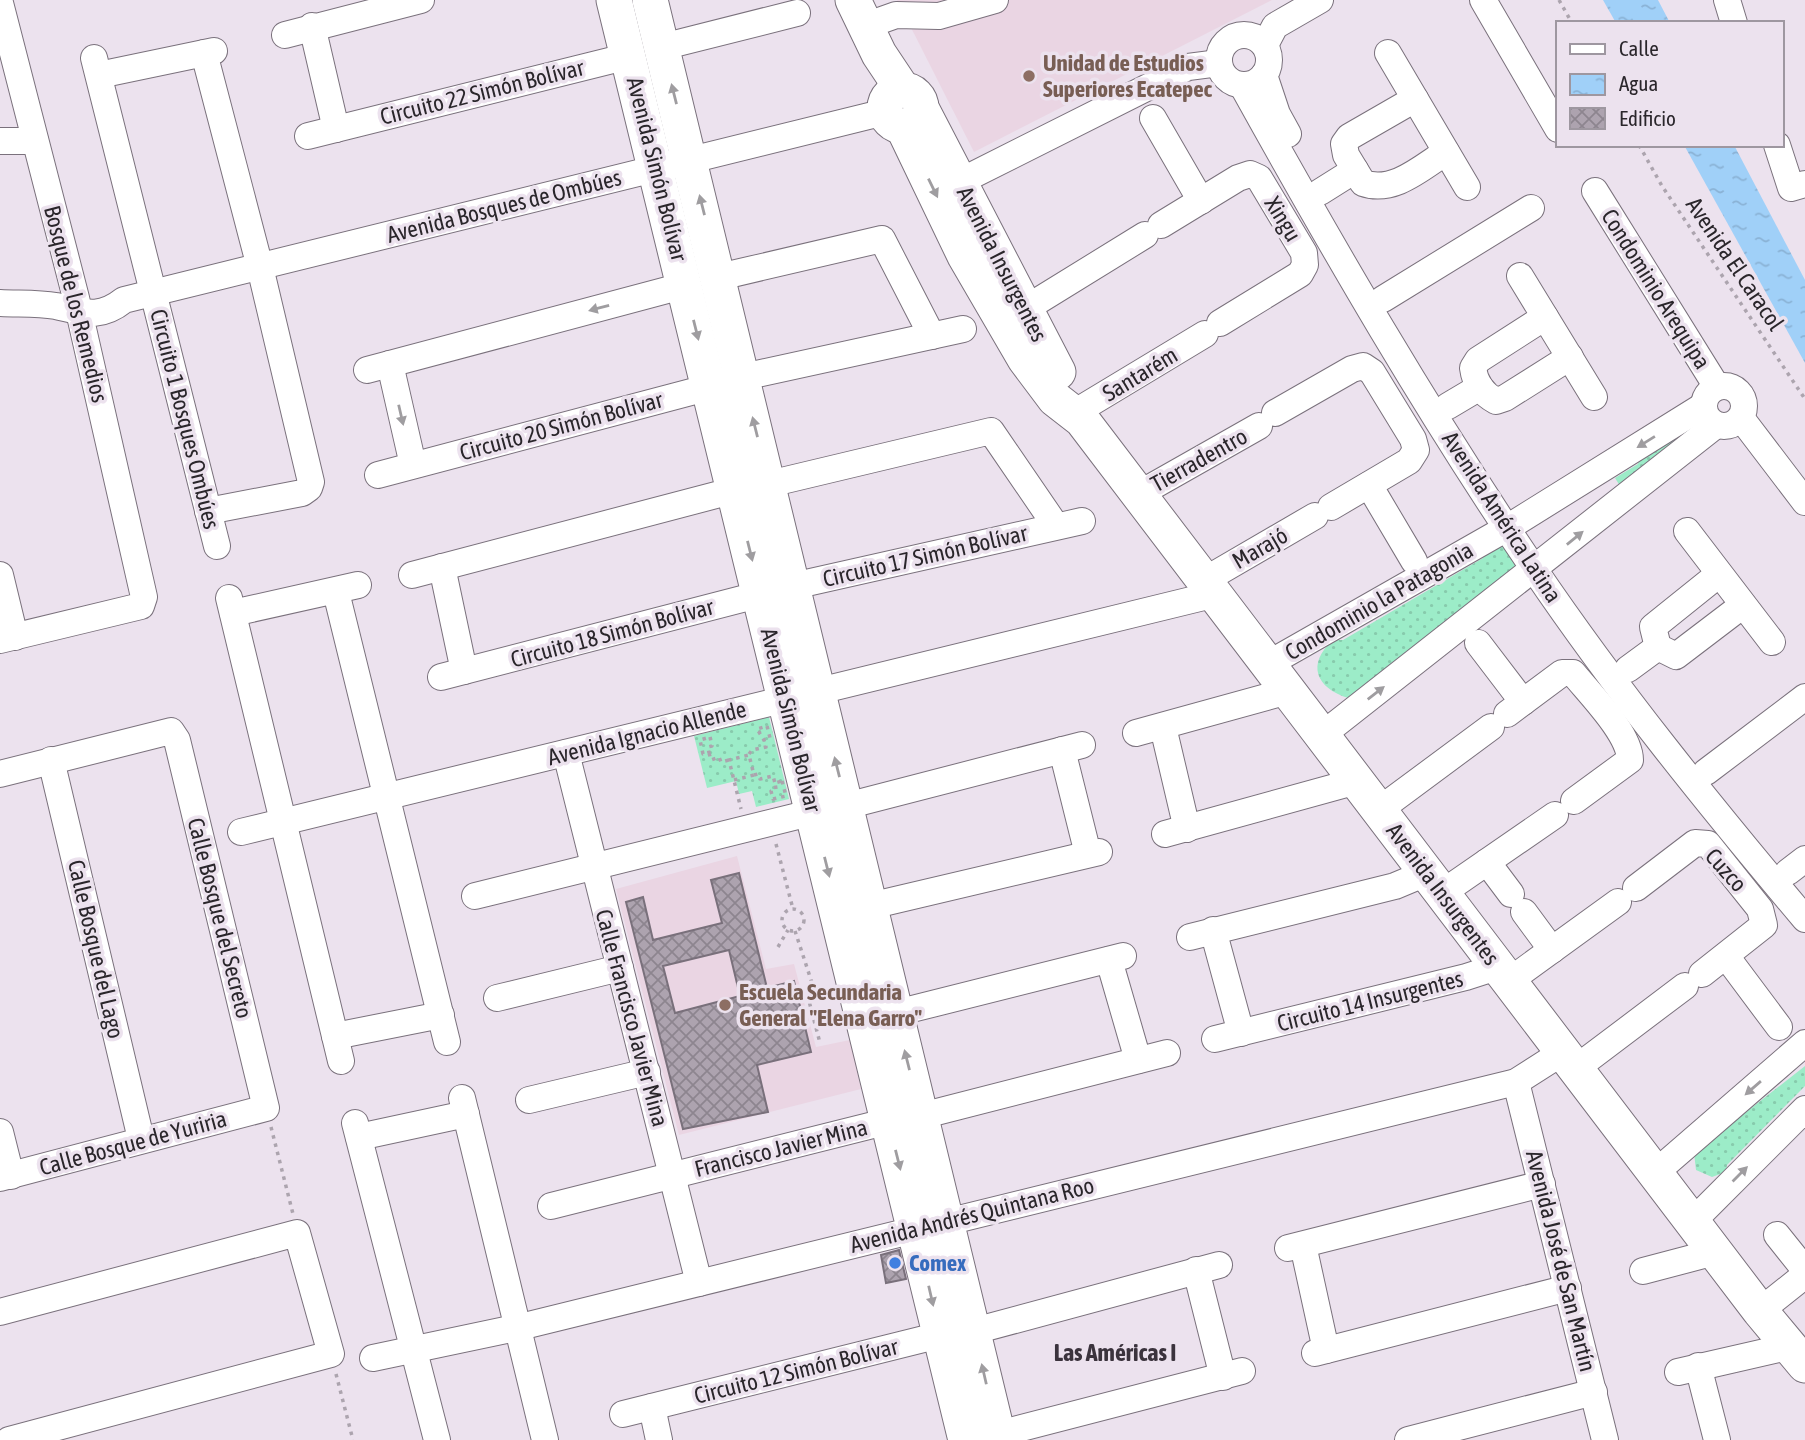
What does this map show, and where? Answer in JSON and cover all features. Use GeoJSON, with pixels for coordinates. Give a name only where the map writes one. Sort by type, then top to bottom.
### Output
{"type":"FeatureCollection","features":[{"type":"Feature","properties":{"kind":"main road","name":"Avenida Simón Bolívar"},"geometry":{"type":"LineString","coordinates":[[614,0],[710,387],[752,487]]}},
{"type":"Feature","properties":{"kind":"main road","name":"Avenida Simón Bolívar"},"geometry":{"type":"LineString","coordinates":[[650,0],[743,377],[752,487],[957,1333],[979,1439]]}},
{"type":"Feature","properties":{"kind":"main road","name":"Avenida Insurgentes"},"geometry":{"type":"LineString","coordinates":[[866,27],[965,256],[1025,359],[1055,399],[1078,415]]}},
{"type":"Feature","properties":{"kind":"main road","name":"Avenida Insurgentes"},"geometry":{"type":"LineString","coordinates":[[900,107],[959,182],[1078,415],[1796,1356]]}},
{"type":"Feature","properties":{"kind":"main road","name":"Avenida Simón Bolívar"},"geometry":{"type":"LineString","coordinates":[[830,809],[870,906],[867,961],[896,1013],[905,1118]]}},
{"type":"Feature","properties":{"kind":"street"},"geometry":{"type":"LineString","coordinates":[[285,35],[421,0]]}},
{"type":"Feature","properties":{"kind":"street"},"geometry":{"type":"LineString","coordinates":[[1253,80],[1269,65],[1265,45],[1275,26],[1321,0]]}},
{"type":"Feature","properties":{"kind":"street"},"geometry":{"type":"LineString","coordinates":[[1483,0],[1556,125]]}},
{"type":"Feature","properties":{"kind":"street"},"geometry":{"type":"LineString","coordinates":[[1727,0],[1733,21]]}},
{"type":"Feature","properties":{"kind":"street"},"geometry":{"type":"LineString","coordinates":[[866,27],[896,15],[939,16],[987,2]]}},
{"type":"Feature","properties":{"kind":"street","name":"Bosque de los Remedios"},"geometry":{"type":"LineString","coordinates":[[1,9],[35,141],[70,306],[144,597],[141,606],[8,638]]}},
{"type":"Feature","properties":{"kind":"street"},"geometry":{"type":"LineString","coordinates":[[662,47],[778,10]]}},
{"type":"Feature","properties":{"kind":"street"},"geometry":{"type":"LineString","coordinates":[[312,26],[336,129]]}},
{"type":"Feature","properties":{"kind":"street"},"geometry":{"type":"LineString","coordinates":[[959,182],[1188,67],[1219,63],[1222,47],[1234,36],[1251,35],[1265,45]]}},
{"type":"Feature","properties":{"kind":"street","name":"Circuito 1 Bosques Ombúes"},"geometry":{"type":"LineString","coordinates":[[217,546],[97,67],[209,52],[260,267]]}},
{"type":"Feature","properties":{"kind":"street"},"geometry":{"type":"LineString","coordinates":[[1388,52],[1467,187]]}},
{"type":"Feature","properties":{"kind":"street","name":"Circuito 22 Simón Bolívar"},"geometry":{"type":"LineString","coordinates":[[308,136],[629,56]]}},
{"type":"Feature","properties":{"kind":"street","name":"Avenida América Latina"},"geometry":{"type":"LineString","coordinates":[[1219,63],[1227,78],[1253,80],[1419,390],[1759,864],[1805,919]]}},
{"type":"Feature","properties":{"kind":"street"},"geometry":{"type":"LineString","coordinates":[[1415,99],[1349,137],[1344,144],[1346,155],[1363,183],[1375,188],[1388,187],[1446,152]]}},
{"type":"Feature","properties":{"kind":"street","name":"Avenida Bosques de Ombúes"},"geometry":{"type":"LineString","coordinates":[[0,303],[114,308],[124,300],[153,292],[900,107]]}},
{"type":"Feature","properties":{"kind":"street"},"geometry":{"type":"LineString","coordinates":[[1153,118],[1201,201]]}},
{"type":"Feature","properties":{"kind":"street"},"geometry":{"type":"LineString","coordinates":[[0,141],[35,141]]}},
{"type":"Feature","properties":{"kind":"street"},"geometry":{"type":"LineString","coordinates":[[1778,147],[1791,188],[1805,184]]}},
{"type":"Feature","properties":{"kind":"street"},"geometry":{"type":"LineString","coordinates":[[1287,224],[1355,170]]}},
{"type":"Feature","properties":{"kind":"street","name":"Xingu"},"geometry":{"type":"LineString","coordinates":[[1026,309],[1201,201],[1250,174],[1259,178],[1287,224],[1304,253],[1305,265],[1300,274],[1213,329]]}},
{"type":"Feature","properties":{"kind":"street","name":"Condominio Arequipa"},"geometry":{"type":"LineString","coordinates":[[1595,191],[1720,409],[1805,502]]}},
{"type":"Feature","properties":{"kind":"street","name":"Avenida América Latina"},"geometry":{"type":"LineString","coordinates":[[1316,201],[1384,299],[1514,524]]}},
{"type":"Feature","properties":{"kind":"street"},"geometry":{"type":"LineString","coordinates":[[1384,299],[1531,208]]}},
{"type":"Feature","properties":{"kind":"street"},"geometry":{"type":"LineString","coordinates":[[719,277],[882,239],[932,336]]}},
{"type":"Feature","properties":{"kind":"street"},"geometry":{"type":"LineString","coordinates":[[208,511],[309,488],[311,482],[260,267]]}},
{"type":"Feature","properties":{"kind":"street"},"geometry":{"type":"LineString","coordinates":[[1520,276],[1594,397]]}},
{"type":"Feature","properties":{"kind":"street"},"geometry":{"type":"LineString","coordinates":[[413,465],[378,367],[686,285]]}},
{"type":"Feature","properties":{"kind":"street"},"geometry":{"type":"LineString","coordinates":[[1545,317],[1478,360],[1473,368],[1480,387],[1485,395],[1496,401],[1570,358]]}},
{"type":"Feature","properties":{"kind":"street"},"geometry":{"type":"LineString","coordinates":[[743,377],[963,329]]}},
{"type":"Feature","properties":{"kind":"street","name":"Santarém"},"geometry":{"type":"LineString","coordinates":[[1078,415],[1213,329]]}},
{"type":"Feature","properties":{"kind":"street","name":"Tierradentro"},"geometry":{"type":"LineString","coordinates":[[1139,494],[1352,369],[1363,366],[1372,372],[1392,405]]}},
{"type":"Feature","properties":{"kind":"street","name":"Circuito 20 Simón Bolívar"},"geometry":{"type":"LineString","coordinates":[[378,475],[710,387]]}},
{"type":"Feature","properties":{"kind":"street"},"geometry":{"type":"LineString","coordinates":[[1448,406],[1480,387]]}},
{"type":"Feature","properties":{"kind":"street"},"geometry":{"type":"LineString","coordinates":[[1392,405],[1419,390]]}},
{"type":"Feature","properties":{"kind":"street","name":"Marajó"},"geometry":{"type":"LineString","coordinates":[[1210,587],[1323,512],[1409,461],[1416,450],[1413,439],[1392,405]]}},
{"type":"Feature","properties":{"kind":"street"},"geometry":{"type":"LineString","coordinates":[[1322,735],[1542,565],[1720,409]]}},
{"type":"Feature","properties":{"kind":"street","name":"Condominio la Patagonia"},"geometry":{"type":"LineString","coordinates":[[1136,733],[1163,727],[1278,677],[1514,524],[1720,409]]}},
{"type":"Feature","properties":{"kind":"street","name":"Circuito 17 Simón Bolívar"},"geometry":{"type":"LineString","coordinates":[[752,487],[991,431],[1069,524],[777,590]]}},
{"type":"Feature","properties":{"kind":"street"},"geometry":{"type":"LineString","coordinates":[[1369,485],[1414,561]]}},
{"type":"Feature","properties":{"kind":"street"},"geometry":{"type":"LineString","coordinates":[[412,575],[752,487]]}},
{"type":"Feature","properties":{"kind":"street"},"geometry":{"type":"LineString","coordinates":[[1687,531],[1772,642]]}},
{"type":"Feature","properties":{"kind":"street","name":"Circuito 18 Simón Bolívar"},"geometry":{"type":"LineString","coordinates":[[442,567],[453,674],[777,590]]}},
{"type":"Feature","properties":{"kind":"street"},"geometry":{"type":"LineString","coordinates":[[1719,574],[1653,627],[1658,647],[1676,656],[1743,605]]}},
{"type":"Feature","properties":{"kind":"street"},"geometry":{"type":"LineString","coordinates":[[0,575],[8,638]]}},
{"type":"Feature","properties":{"kind":"street","name":"Avenida Ignacio Allende"},"geometry":{"type":"LineString","coordinates":[[241,832],[803,696],[1210,587]]}},
{"type":"Feature","properties":{"kind":"street"},"geometry":{"type":"LineString","coordinates":[[341,1061],[231,606],[347,588],[385,797],[447,1042]]}},
{"type":"Feature","properties":{"kind":"street"},"geometry":{"type":"LineString","coordinates":[[1478,643],[1507,714]]}},
{"type":"Feature","properties":{"kind":"street"},"geometry":{"type":"LineString","coordinates":[[1600,707],[1658,647]]}},
{"type":"Feature","properties":{"kind":"street"},"geometry":{"type":"LineString","coordinates":[[1241,1033],[1201,934],[1395,886],[1434,883],[1487,862],[1630,760],[1630,747],[1573,673],[1562,673],[1380,810]]}},
{"type":"Feature","properties":{"kind":"street","name":"Avenida América Latina"},"geometry":{"type":"LineString","coordinates":[[1626,680],[1799,874]]}},
{"type":"Feature","properties":{"kind":"street"},"geometry":{"type":"LineString","coordinates":[[1706,772],[1805,697]]}},
{"type":"Feature","properties":{"kind":"street"},"geometry":{"type":"LineString","coordinates":[[1163,727],[1176,832],[1356,781]]}},
{"type":"Feature","properties":{"kind":"street","name":"Calle Bosque del Secreto"},"geometry":{"type":"LineString","coordinates":[[51,760],[171,731],[177,740],[266,1108]]}},
{"type":"Feature","properties":{"kind":"street"},"geometry":{"type":"LineString","coordinates":[[475,896],[1072,748],[1093,853],[870,906]]}},
{"type":"Feature","properties":{"kind":"street","name":"Calle Francisco Javier Mina"},"geometry":{"type":"LineString","coordinates":[[566,753],[699,1283]]}},
{"type":"Feature","properties":{"kind":"street"},"geometry":{"type":"LineString","coordinates":[[0,774],[51,760]]}},
{"type":"Feature","properties":{"kind":"street","name":"Calle Bosque del Lago"},"geometry":{"type":"LineString","coordinates":[[51,760],[141,1139]]}},
{"type":"Feature","properties":{"kind":"street","name":"Cuzco"},"geometry":{"type":"LineString","coordinates":[[1552,950],[1695,843],[1708,844],[1760,909],[1764,925],[1694,980],[1569,1061]]}},
{"type":"Feature","properties":{"kind":"street"},"geometry":{"type":"LineString","coordinates":[[1487,862],[1552,950]]}},
{"type":"Feature","properties":{"kind":"street"},"geometry":{"type":"LineString","coordinates":[[1740,883],[1759,864]]}},
{"type":"Feature","properties":{"kind":"street","name":"Circuito 14 Insurgentes"},"geometry":{"type":"LineString","coordinates":[[1215,1040],[1466,978],[1503,974],[1552,950]]}},
{"type":"Feature","properties":{"kind":"street"},"geometry":{"type":"LineString","coordinates":[[1726,956],[1779,1027]]}},
{"type":"Feature","properties":{"kind":"street"},"geometry":{"type":"LineString","coordinates":[[896,1013],[1116,958],[1138,1060]]}},
{"type":"Feature","properties":{"kind":"street"},"geometry":{"type":"LineString","coordinates":[[497,998],[620,968]]}},
{"type":"Feature","properties":{"kind":"street"},"geometry":{"type":"LineString","coordinates":[[335,1036],[440,1015]]}},
{"type":"Feature","properties":{"kind":"street"},"geometry":{"type":"LineString","coordinates":[[1655,1173],[1805,1044]]}},
{"type":"Feature","properties":{"kind":"street","name":"Francisco Javier Mina"},"geometry":{"type":"LineString","coordinates":[[551,1206],[1167,1053]]}},
{"type":"Feature","properties":{"kind":"street","name":"Avenida Andrés Quintana Roo"},"geometry":{"type":"LineString","coordinates":[[373,1358],[520,1327],[1516,1082],[1569,1061]]}},
{"type":"Feature","properties":{"kind":"street"},"geometry":{"type":"LineString","coordinates":[[529,1100],[647,1072]]}},
{"type":"Feature","properties":{"kind":"street","name":"Avenida José de San Martín"},"geometry":{"type":"LineString","coordinates":[[1516,1082],[1605,1440]]}},
{"type":"Feature","properties":{"kind":"street"},"geometry":{"type":"LineString","coordinates":[[437,1440],[357,1130],[464,1106],[520,1327],[545,1440]]}},
{"type":"Feature","properties":{"kind":"street","name":"Calle Bosque de Yuriria"},"geometry":{"type":"LineString","coordinates":[[5,1177],[266,1108]]}},
{"type":"Feature","properties":{"kind":"street"},"geometry":{"type":"LineString","coordinates":[[1692,1222],[1805,1109]]}},
{"type":"Feature","properties":{"kind":"street"},"geometry":{"type":"LineString","coordinates":[[0,1132],[5,1177]]}},
{"type":"Feature","properties":{"kind":"street"},"geometry":{"type":"LineString","coordinates":[[1542,1184],[1295,1247],[1320,1352],[1568,1288]]}},
{"type":"Feature","properties":{"kind":"street"},"geometry":{"type":"LineString","coordinates":[[0,1312],[297,1233],[331,1354],[9,1440]]}},
{"type":"Feature","properties":{"kind":"street"},"geometry":{"type":"LineString","coordinates":[[1777,1235],[1805,1270]]}},
{"type":"Feature","properties":{"kind":"street"},"geometry":{"type":"LineString","coordinates":[[1643,1271],[1715,1252]]}},
{"type":"Feature","properties":{"kind":"street","name":"Circuito 12 Simón Bolívar"},"geometry":{"type":"LineString","coordinates":[[623,1414],[957,1333],[1207,1268],[1233,1374],[979,1439]]}},
{"type":"Feature","properties":{"kind":"street"},"geometry":{"type":"LineString","coordinates":[[1760,1311],[1805,1275]]}},
{"type":"Feature","properties":{"kind":"street"},"geometry":{"type":"LineString","coordinates":[[1717,1440],[1688,1369],[1796,1356]]}},
{"type":"Feature","properties":{"kind":"street"},"geometry":{"type":"LineString","coordinates":[[1408,1440],[1594,1392]]}},
{"type":"Feature","properties":{"kind":"street"},"geometry":{"type":"LineString","coordinates":[[652,1407],[659,1440]]}},
{"type":"Feature","properties":{"kind":"path"},"geometry":{"type":"LineString","coordinates":[[1559,0],[1571,21]]}},
{"type":"Feature","properties":{"kind":"path","name":"Avenida El Caracol"},"geometry":{"type":"LineString","coordinates":[[1640,147],[1662,186],[1805,400]]}},
{"type":"Feature","properties":{"kind":"path"},"geometry":{"type":"LineString","coordinates":[[709,753],[703,754],[699,740],[710,737],[712,746],[708,747],[711,760],[719,757],[720,762],[749,755],[753,753],[752,750],[766,747],[764,740]]}},
{"type":"Feature","properties":{"kind":"path"},"geometry":{"type":"LineString","coordinates":[[749,755],[754,775]]}},
{"type":"Feature","properties":{"kind":"path"},"geometry":{"type":"LineString","coordinates":[[729,760],[734,780],[758,774],[760,779],[773,776],[775,783]]}},
{"type":"Feature","properties":{"kind":"path"},"geometry":{"type":"LineString","coordinates":[[770,823],[793,909]]}},
{"type":"Feature","properties":{"kind":"path"},"geometry":{"type":"LineString","coordinates":[[788,930],[782,917],[786,911],[793,909],[800,911],[804,921],[795,931]]}},
{"type":"Feature","properties":{"kind":"path"},"geometry":{"type":"LineString","coordinates":[[788,930],[795,931]]}},
{"type":"Feature","properties":{"kind":"path"},"geometry":{"type":"LineString","coordinates":[[778,947],[788,930]]}},
{"type":"Feature","properties":{"kind":"path"},"geometry":{"type":"LineString","coordinates":[[795,931],[814,989],[809,1002],[820,1043]]}},
{"type":"Feature","properties":{"kind":"path"},"geometry":{"type":"LineString","coordinates":[[266,1108],[297,1233]]}},
{"type":"Feature","properties":{"kind":"path"},"geometry":{"type":"LineString","coordinates":[[331,1354],[353,1440]]}},
{"type":"Feature","properties":{"kind":"shaded area","name":"Unidad de Estudios Superiores Ecatepec"},"geometry":{"type":"Polygon","coordinates":[[[897,0],[1272,0],[974,152],[897,0]]]}},
{"type":"Feature","properties":{"kind":"shaded area","name":"Escuela Secundaria General \"Elena Garro\""},"geometry":{"type":"Polygon","coordinates":[[[737,856],[766,969],[794,964],[816,1047],[850,1040],[861,1089],[679,1135],[616,889],[737,856]]]}},
{"type":"Feature","properties":{"kind":"green space"},"geometry":{"type":"Polygon","coordinates":[[[1695,426],[1620,486],[1615,478],[1638,464],[1641,455],[1695,426]]]}},
{"type":"Feature","properties":{"kind":"green space"},"geometry":{"type":"Polygon","coordinates":[[[1504,545],[1513,550],[1517,571],[1348,698],[1337,694],[1322,682],[1317,666],[1319,658],[1333,640],[1343,640],[1483,558],[1487,546],[1504,545]]]}},
{"type":"Feature","properties":{"kind":"green space"},"geometry":{"type":"Polygon","coordinates":[[[769,717],[789,799],[756,807],[752,791],[739,794],[736,781],[707,788],[694,736],[769,717]]]}},
{"type":"Feature","properties":{"kind":"green space"},"geometry":{"type":"Polygon","coordinates":[[[1805,1066],[1805,1086],[1727,1165],[1726,1172],[1712,1177],[1696,1170],[1694,1153],[1805,1066]]]}},
{"type":"Feature","properties":{"kind":"water"},"geometry":{"type":"Polygon","coordinates":[[[1603,0],[1658,0],[1669,21],[1615,21],[1603,0]]]}},
{"type":"Feature","properties":{"kind":"water"},"geometry":{"type":"Polygon","coordinates":[[[1685,147],[1735,147],[1805,280],[1805,363],[1685,147]]]}},
{"type":"Feature","properties":{"kind":"building"},"geometry":{"type":"Polygon","coordinates":[[[739,873],[767,988],[794,981],[811,1052],[757,1065],[768,1112],[683,1129],[626,902],[643,897],[653,940],[722,923],[711,880],[739,873]],[[729,950],[663,966],[675,1013],[740,996],[729,950]]]}},
{"type":"Feature","properties":{"kind":"building","name":"Comex"},"geometry":{"type":"Polygon","coordinates":[[[899,1250],[906,1279],[886,1283],[881,1255],[899,1250]]]}},
{"type":"Feature","properties":{"kind":"place","name":"Unidad de Estudios Superiores Ecatepec"},"geometry":{"type":"Point","coordinates":[1029,76]}},
{"type":"Feature","properties":{"kind":"place","name":"Escuela Secundaria General \"Elena Garro\""},"geometry":{"type":"Point","coordinates":[725,1005]}},
{"type":"Feature","properties":{"kind":"place","name":"Comex"},"geometry":{"type":"Point","coordinates":[895,1263]}},
{"type":"Feature","properties":{"kind":"district","name":"Las Américas I"},"geometry":{"type":"Point","coordinates":[1115,1352]}}]}
